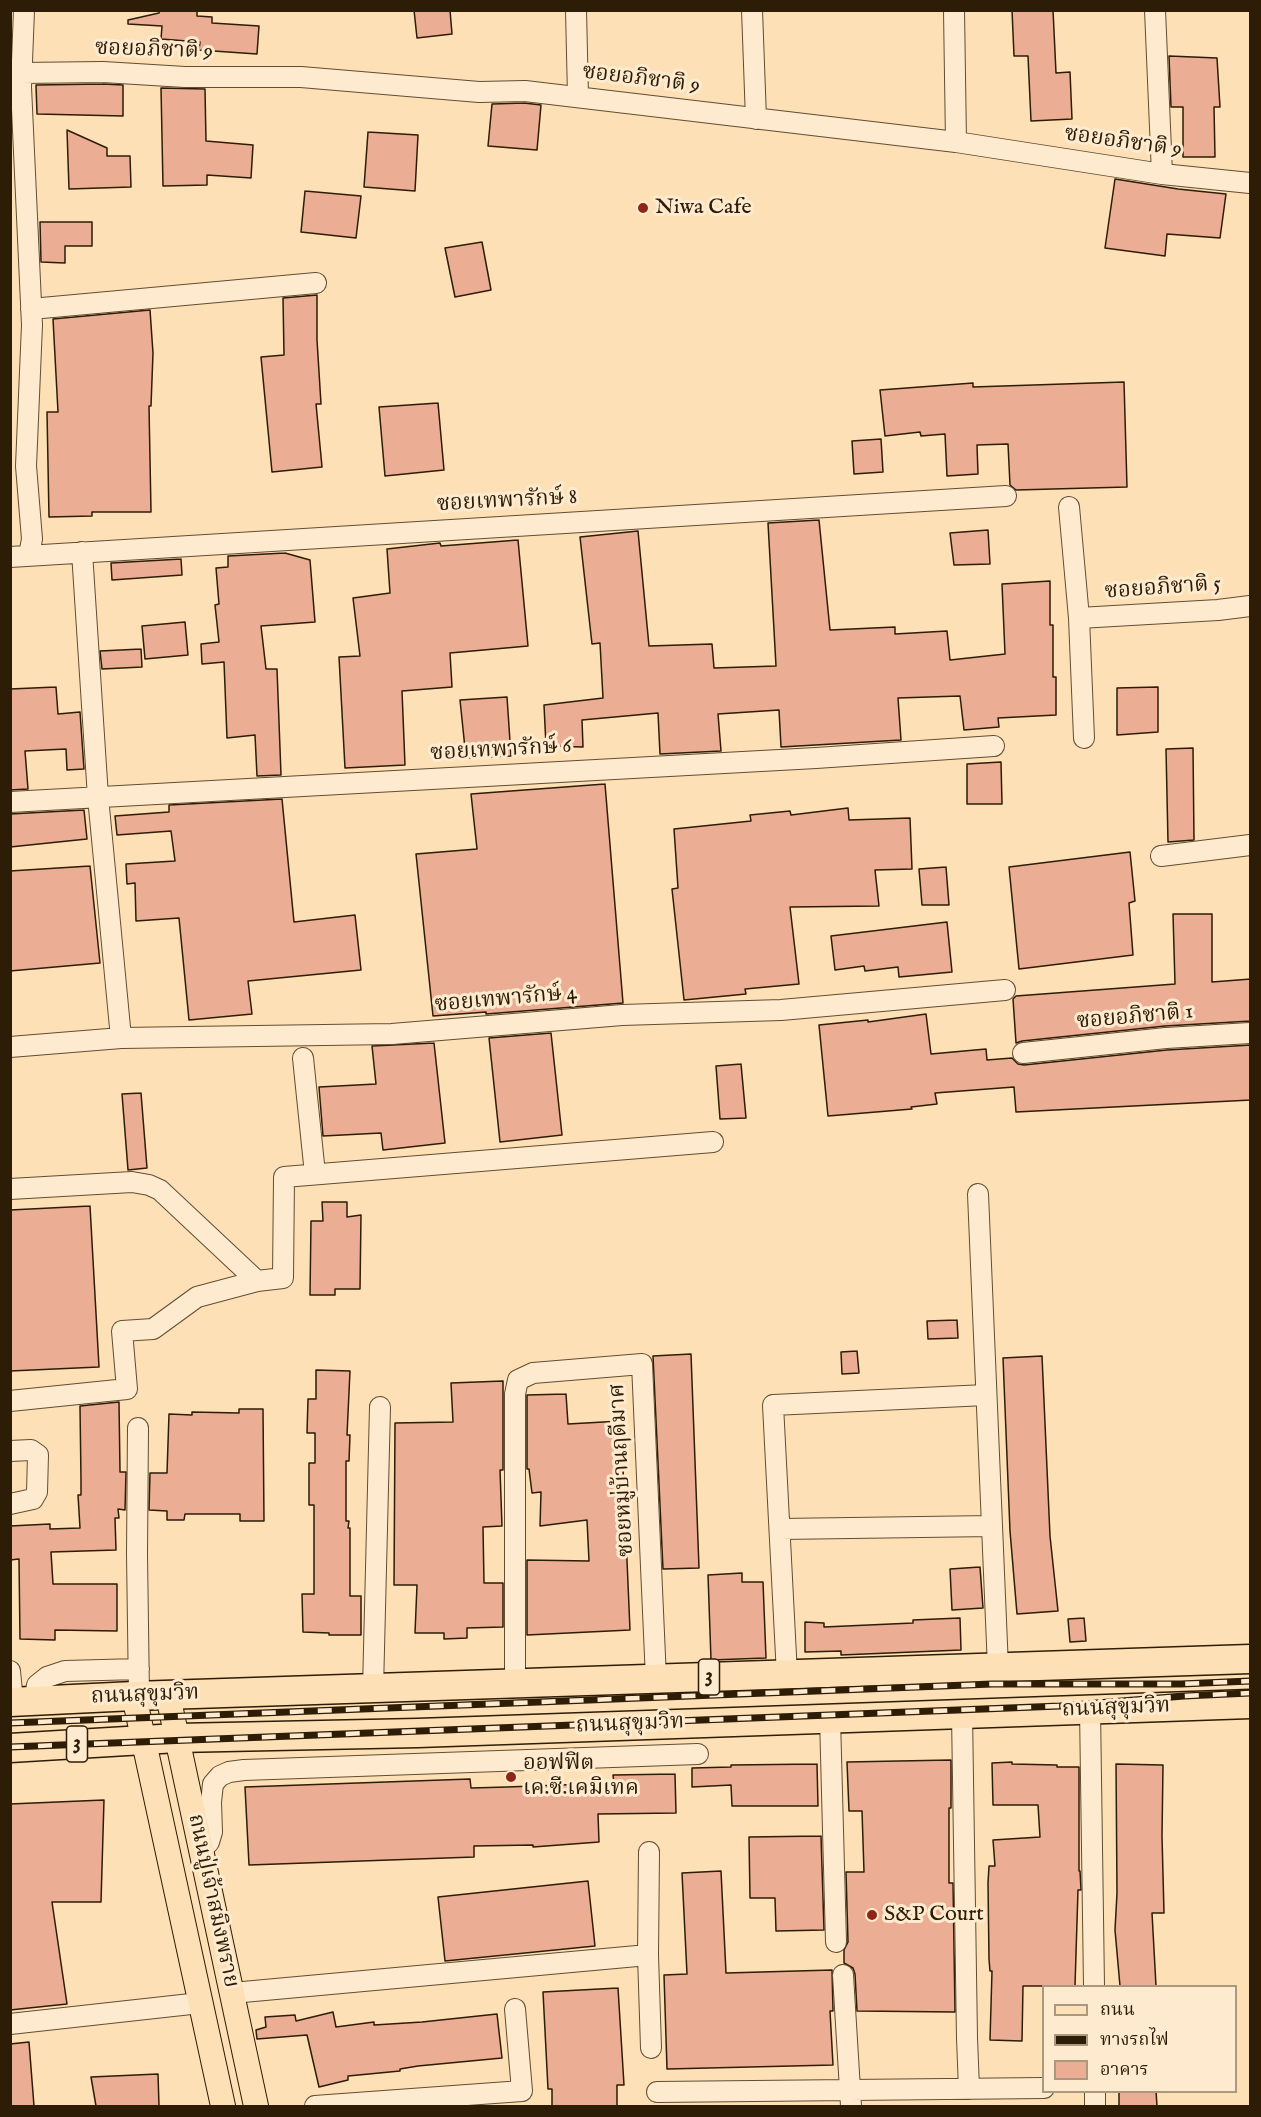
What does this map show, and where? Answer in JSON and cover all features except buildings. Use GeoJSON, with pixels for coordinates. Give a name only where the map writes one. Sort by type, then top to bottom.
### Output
{"type":"FeatureCollection","features":[{"type":"Feature","properties":{"kind":"highway","name":"ถนนสุขุมวิท"},"geometry":{"type":"LineString","coordinates":[[19,1702],[138,1687],[168,1696],[1251,1659]]}},
{"type":"Feature","properties":{"kind":"highway","name":"ถนนสุขุมวิท"},"geometry":{"type":"LineString","coordinates":[[10,1748],[177,1738],[418,1733],[1251,1704]]}},
{"type":"Feature","properties":{"kind":"main road","name":"ถนนปู่เจ้าสมิงพราย"},"geometry":{"type":"LineString","coordinates":[[138,1687],[142,1741],[223,2106]]}},
{"type":"Feature","properties":{"kind":"main road","name":"ถนนปู่เจ้าสมิงพราย"},"geometry":{"type":"LineString","coordinates":[[168,1696],[256,2106]]}},
{"type":"Feature","properties":{"kind":"street"},"geometry":{"type":"LineString","coordinates":[[20,556],[32,539],[26,466],[32,326],[21,73],[24,10]]}},
{"type":"Feature","properties":{"kind":"street"},"geometry":{"type":"LineString","coordinates":[[576,10],[578,96]]}},
{"type":"Feature","properties":{"kind":"street"},"geometry":{"type":"LineString","coordinates":[[752,10],[756,119]]}},
{"type":"Feature","properties":{"kind":"street"},"geometry":{"type":"LineString","coordinates":[[954,10],[956,142]]}},
{"type":"Feature","properties":{"kind":"street"},"geometry":{"type":"LineString","coordinates":[[1155,10],[1162,174]]}},
{"type":"Feature","properties":{"kind":"street","name":"ซอยอภิชาติ 9"},"geometry":{"type":"LineString","coordinates":[[21,73],[103,72],[185,77],[301,77],[479,92],[525,91],[956,142],[1162,174],[1251,183]]}},
{"type":"Feature","properties":{"kind":"street"},"geometry":{"type":"LineString","coordinates":[[31,309],[316,283]]}},
{"type":"Feature","properties":{"kind":"street","name":"ซอยเทพารักษ์ 8"},"geometry":{"type":"LineString","coordinates":[[20,556],[1006,496]]}},
{"type":"Feature","properties":{"kind":"street"},"geometry":{"type":"LineString","coordinates":[[1068,507],[1079,618],[1084,738]]}},
{"type":"Feature","properties":{"kind":"street"},"geometry":{"type":"LineString","coordinates":[[81,552],[98,797],[121,1038]]}},
{"type":"Feature","properties":{"kind":"street","name":"ซอยอภิชาติ 5"},"geometry":{"type":"LineString","coordinates":[[1079,618],[1251,606]]}},
{"type":"Feature","properties":{"kind":"street","name":"ซอยเทพารักษ์ 6"},"geometry":{"type":"LineString","coordinates":[[10,802],[804,759],[994,746]]}},
{"type":"Feature","properties":{"kind":"street"},"geometry":{"type":"LineString","coordinates":[[1161,856],[1251,845]]}},
{"type":"Feature","properties":{"kind":"street","name":"ซอยเทพารักษ์ 4"},"geometry":{"type":"LineString","coordinates":[[10,1047],[121,1038],[392,1034],[622,1015],[781,1010],[1005,990]]}},
{"type":"Feature","properties":{"kind":"street","name":"ซอยอภิชาติ 1"},"geometry":{"type":"LineString","coordinates":[[1023,1053],[1166,1038],[1251,1033]]}},
{"type":"Feature","properties":{"kind":"street"},"geometry":{"type":"LineString","coordinates":[[303,1058],[315,1174]]}},
{"type":"Feature","properties":{"kind":"street"},"geometry":{"type":"LineString","coordinates":[[10,1401],[127,1389],[122,1331],[153,1329],[197,1297],[257,1281],[283,1278],[284,1177],[713,1142]]}},
{"type":"Feature","properties":{"kind":"street"},"geometry":{"type":"LineString","coordinates":[[10,1189],[132,1182],[149,1185],[160,1190],[257,1281]]}},
{"type":"Feature","properties":{"kind":"street"},"geometry":{"type":"LineString","coordinates":[[978,1194],[998,1668]]}},
{"type":"Feature","properties":{"kind":"street","name":"ซอยหมู่บ้านฤดีมาศ"},"geometry":{"type":"LineString","coordinates":[[515,1684],[515,1394],[518,1380],[532,1373],[642,1364],[656,1679]]}},
{"type":"Feature","properties":{"kind":"street"},"geometry":{"type":"LineString","coordinates":[[787,1675],[773,1405],[986,1395]]}},
{"type":"Feature","properties":{"kind":"street"},"geometry":{"type":"LineString","coordinates":[[373,1689],[380,1407]]}},
{"type":"Feature","properties":{"kind":"street"},"geometry":{"type":"LineString","coordinates":[[138,1428],[138,1687]]}},
{"type":"Feature","properties":{"kind":"street"},"geometry":{"type":"LineString","coordinates":[[10,1451],[31,1450],[38,1455],[37,1492],[33,1499],[10,1504]]}},
{"type":"Feature","properties":{"kind":"street"},"geometry":{"type":"LineString","coordinates":[[780,1529],[992,1526]]}},
{"type":"Feature","properties":{"kind":"street"},"geometry":{"type":"LineString","coordinates":[[10,1671],[19,1702]]}},
{"type":"Feature","properties":{"kind":"street"},"geometry":{"type":"LineString","coordinates":[[1090,1709],[1094,1985]]}},
{"type":"Feature","properties":{"kind":"street"},"geometry":{"type":"LineString","coordinates":[[962,1714],[969,2089]]}},
{"type":"Feature","properties":{"kind":"street"},"geometry":{"type":"LineString","coordinates":[[830,1718],[836,1942]]}},
{"type":"Feature","properties":{"kind":"street"},"geometry":{"type":"LineString","coordinates":[[201,1851],[209,1842],[212,1832],[213,1784],[220,1776],[229,1772],[698,1754]]}},
{"type":"Feature","properties":{"kind":"street"},"geometry":{"type":"LineString","coordinates":[[649,1852],[648,1955],[651,2048]]}},
{"type":"Feature","properties":{"kind":"street"},"geometry":{"type":"LineString","coordinates":[[232,1993],[648,1955]]}},
{"type":"Feature","properties":{"kind":"street"},"geometry":{"type":"LineString","coordinates":[[843,1975],[851,2098]]}},
{"type":"Feature","properties":{"kind":"street"},"geometry":{"type":"LineString","coordinates":[[10,2024],[200,2003]]}},
{"type":"Feature","properties":{"kind":"street"},"geometry":{"type":"LineString","coordinates":[[315,2106],[522,2091],[515,2010]]}},
{"type":"Feature","properties":{"kind":"street"},"geometry":{"type":"LineString","coordinates":[[657,2092],[710,2099],[851,2098],[969,2089],[1042,2088]]}},
{"type":"Feature","properties":{"kind":"railway"},"geometry":{"type":"LineString","coordinates":[[10,1723],[992,1684],[1181,1684],[1250,1681]]}},
{"type":"Feature","properties":{"kind":"railway"},"geometry":{"type":"LineString","coordinates":[[10,1747],[1060,1706],[1250,1693]]}},
{"type":"Feature","properties":{"kind":"place","name":"Niwa Cafe"},"geometry":{"type":"Point","coordinates":[643,208]}},
{"type":"Feature","properties":{"kind":"place","name":"ออฟฟิต เค.ซี.เคมิเทค"},"geometry":{"type":"Point","coordinates":[511,1777]}},
{"type":"Feature","properties":{"kind":"place","name":"S&P Court"},"geometry":{"type":"Point","coordinates":[872,1915]}}]}
